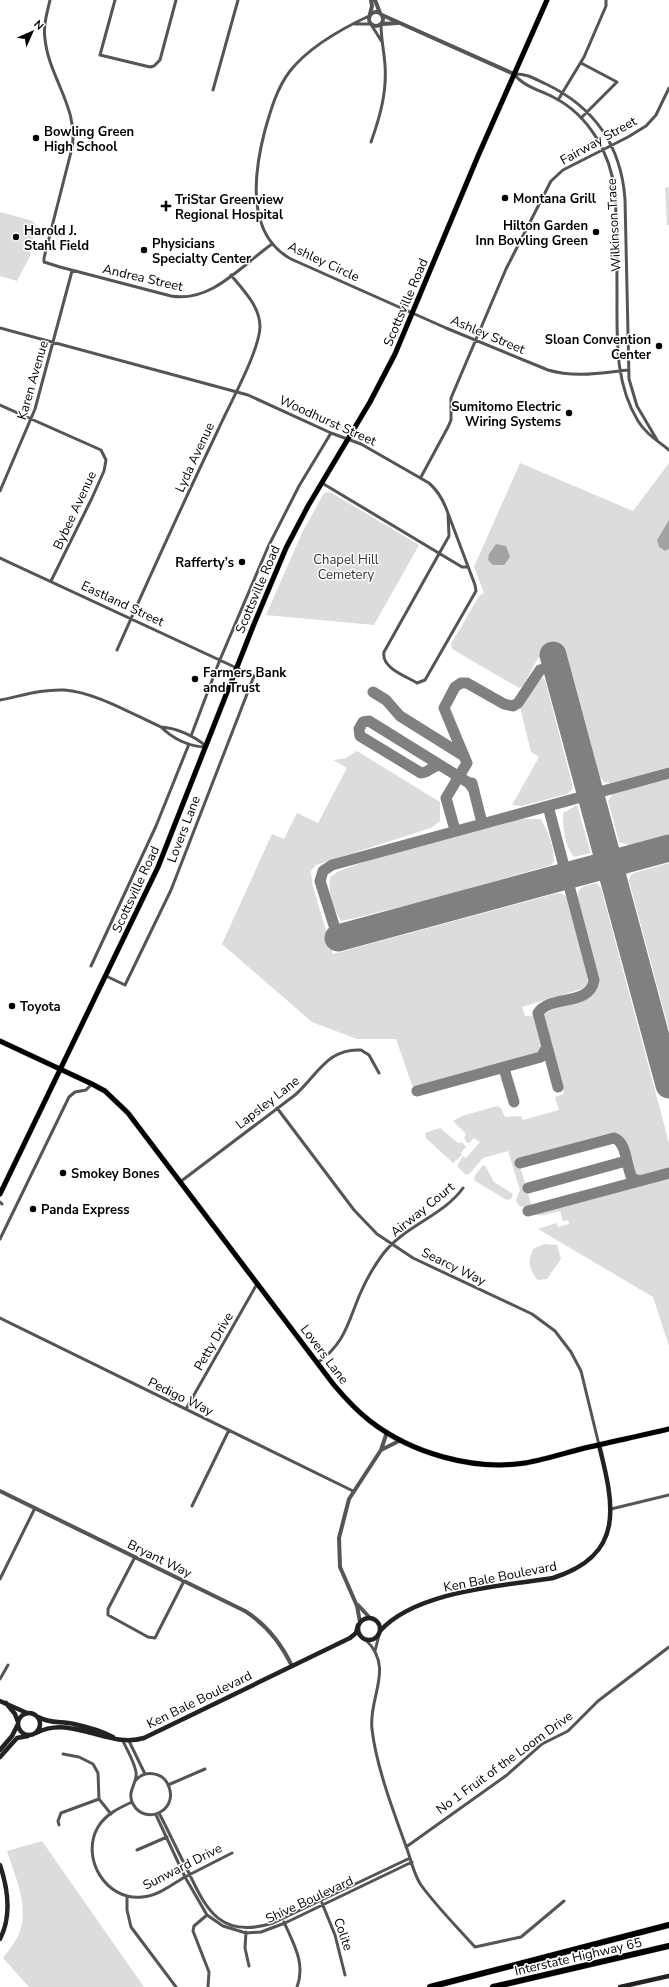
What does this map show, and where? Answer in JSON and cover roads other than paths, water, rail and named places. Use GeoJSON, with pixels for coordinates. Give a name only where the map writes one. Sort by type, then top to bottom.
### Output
{"type":"FeatureCollection","features":[{"type":"Feature","properties":{"kind":"highway"},"geometry":{"type":"LineString","coordinates":[[430,1987],[669,1924]]}},
{"type":"Feature","properties":{"kind":"highway","name":"Interstate Highway 65"},"geometry":{"type":"LineString","coordinates":[[493,1987],[669,1946]]}},
{"type":"Feature","properties":{"kind":"main road","name":"Scottsville Road"},"geometry":{"type":"LineString","coordinates":[[0,1194],[158,867],[283,555],[322,483],[385,376],[547,0]]}},
{"type":"Feature","properties":{"kind":"main road","name":"Lovers Lane"},"geometry":{"type":"LineString","coordinates":[[0,1041],[61,1068],[105,1091],[128,1113],[352,1406],[387,1432],[434,1454],[480,1464],[524,1463],[669,1429]]}},
{"type":"Feature","properties":{"kind":"main road","name":"Ken Bale Boulevard"},"geometry":{"type":"LineString","coordinates":[[36,1733],[48,1728],[65,1727],[129,1741],[151,1735],[350,1638],[373,1640],[389,1621],[412,1609],[443,1597],[553,1578],[568,1574],[583,1566],[602,1544],[608,1530],[612,1509],[611,1494],[599,1445]]}},
{"type":"Feature","properties":{"kind":"main road"},"geometry":{"type":"LineString","coordinates":[[350,1638],[356,1633],[359,1624],[372,1618],[381,1621],[389,1621]]}},
{"type":"Feature","properties":{"kind":"main road"},"geometry":{"type":"LineString","coordinates":[[372,1618],[379,1624],[379,1633]]}},
{"type":"Feature","properties":{"kind":"main road"},"geometry":{"type":"LineString","coordinates":[[359,1624],[358,1632],[364,1639]]}},
{"type":"Feature","properties":{"kind":"main road"},"geometry":{"type":"LineString","coordinates":[[0,1700],[38,1717],[40,1726],[36,1733],[18,1738],[0,1756]]}},
{"type":"Feature","properties":{"kind":"main road"},"geometry":{"type":"LineString","coordinates":[[6,1703],[15,1714],[21,1731],[30,1735]]}},
{"type":"Feature","properties":{"kind":"main road"},"geometry":{"type":"LineString","coordinates":[[0,1750],[12,1736],[23,1715],[28,1713]]}},
{"type":"Feature","properties":{"kind":"main road","name":"Ken Bale Boulevard"},"geometry":{"type":"LineString","coordinates":[[38,1717],[50,1723],[67,1723],[84,1726],[121,1740]]}},
{"type":"Feature","properties":{"kind":"main road"},"geometry":{"type":"LineString","coordinates":[[0,1865],[7,1894],[8,1912],[5,1929],[0,1939]]}},
{"type":"Feature","properties":{"kind":"main road"},"geometry":{"type":"LineString","coordinates":[[620,1987],[669,1976]]}},
{"type":"Feature","properties":{"kind":"street","name":"Andrea Street"},"geometry":{"type":"LineString","coordinates":[[50,0],[45,25],[46,45],[69,110],[74,135],[44,261],[72,271],[182,298],[198,296],[208,292],[272,244]]}},
{"type":"Feature","properties":{"kind":"street"},"geometry":{"type":"LineString","coordinates":[[115,0],[100,55],[150,67],[154,66],[160,60],[176,0]]}},
{"type":"Feature","properties":{"kind":"street"},"geometry":{"type":"LineString","coordinates":[[213,90],[238,0]]}},
{"type":"Feature","properties":{"kind":"street"},"geometry":{"type":"LineString","coordinates":[[371,0],[372,6],[368,20],[382,42]]}},
{"type":"Feature","properties":{"kind":"street"},"geometry":{"type":"LineString","coordinates":[[371,142],[379,117],[385,89],[385,66],[381,14],[375,0]]}},
{"type":"Feature","properties":{"kind":"street"},"geometry":{"type":"LineString","coordinates":[[558,100],[581,63],[606,6],[606,0]]}},
{"type":"Feature","properties":{"kind":"street"},"geometry":{"type":"LineString","coordinates":[[370,15],[376,12],[381,14],[514,74]]}},
{"type":"Feature","properties":{"kind":"street","name":"Ashley Circle"},"geometry":{"type":"LineString","coordinates":[[370,15],[338,33],[303,57],[291,71],[277,93],[261,144],[256,176],[257,196],[262,226],[272,244],[281,253],[291,259],[413,313]]}},
{"type":"Feature","properties":{"kind":"street"},"geometry":{"type":"LineString","coordinates":[[371,25],[400,23]]}},
{"type":"Feature","properties":{"kind":"street","name":"Ashley Circle"},"geometry":{"type":"LineString","coordinates":[[354,24],[371,25]]}},
{"type":"Feature","properties":{"kind":"street"},"geometry":{"type":"LineString","coordinates":[[581,63],[617,82],[581,118]]}},
{"type":"Feature","properties":{"kind":"street","name":"Wilkinson Trace"},"geometry":{"type":"LineString","coordinates":[[514,74],[523,73],[563,92],[587,111],[601,128],[611,145],[620,170],[624,192],[628,370],[630,386],[637,406],[656,440]]}},
{"type":"Feature","properties":{"kind":"street","name":"Wilkinson Trace"},"geometry":{"type":"LineString","coordinates":[[514,74],[520,82],[558,100],[581,118],[593,132],[603,150],[611,171],[615,194],[619,371],[623,389],[634,413],[645,430],[669,450]]}},
{"type":"Feature","properties":{"kind":"street","name":"Fairway Street"},"geometry":{"type":"LineString","coordinates":[[421,477],[450,422],[451,398],[477,341],[506,269],[551,181],[563,170],[632,134],[649,122],[659,110],[669,88]]}},
{"type":"Feature","properties":{"kind":"street","name":"Karen Avenue"},"geometry":{"type":"LineString","coordinates":[[0,491],[32,419],[72,271]]}},
{"type":"Feature","properties":{"kind":"street","name":"Lyda Avenue"},"geometry":{"type":"LineString","coordinates":[[117,650],[236,391],[256,344],[260,324],[257,311],[253,302],[231,275]]}},
{"type":"Feature","properties":{"kind":"street","name":"Ashley Street"},"geometry":{"type":"LineString","coordinates":[[413,313],[533,364],[563,374],[587,375],[628,370]]}},
{"type":"Feature","properties":{"kind":"street","name":"Woodhurst Street"},"geometry":{"type":"LineString","coordinates":[[0,328],[236,391],[348,439],[421,477],[436,490],[448,514],[475,585],[475,593],[425,680],[417,683],[387,665],[383,657],[384,652],[440,554]]}},
{"type":"Feature","properties":{"kind":"street","name":"Bybee Avenue"},"geometry":{"type":"LineString","coordinates":[[0,405],[101,450],[104,454],[106,461],[92,498],[51,582]]}},
{"type":"Feature","properties":{"kind":"street"},"geometry":{"type":"LineString","coordinates":[[191,736],[221,659],[281,521],[299,486],[331,433]]}},
{"type":"Feature","properties":{"kind":"street"},"geometry":{"type":"LineString","coordinates":[[322,483],[462,567],[468,567]]}},
{"type":"Feature","properties":{"kind":"street"},"geometry":{"type":"LineString","coordinates":[[440,554],[449,536],[448,514]]}},
{"type":"Feature","properties":{"kind":"street","name":"Eastland Street"},"geometry":{"type":"LineString","coordinates":[[0,558],[237,667]]}},
{"type":"Feature","properties":{"kind":"street","name":"Lovers Lane"},"geometry":{"type":"LineString","coordinates":[[106,976],[125,985],[171,890],[254,676],[237,667]]}},
{"type":"Feature","properties":{"kind":"street"},"geometry":{"type":"LineString","coordinates":[[0,700],[53,690],[77,692],[99,699],[161,727],[171,728],[191,736],[198,739],[206,747]]}},
{"type":"Feature","properties":{"kind":"street"},"geometry":{"type":"LineString","coordinates":[[161,727],[168,734],[189,744],[196,747],[206,747]]}},
{"type":"Feature","properties":{"kind":"street"},"geometry":{"type":"LineString","coordinates":[[91,966],[153,833],[189,744]]}},
{"type":"Feature","properties":{"kind":"street","name":"Lapsley Lane"},"geometry":{"type":"LineString","coordinates":[[180,1182],[304,1087],[324,1062],[343,1053],[357,1050],[364,1051],[371,1058],[380,1073]]}},
{"type":"Feature","properties":{"kind":"street"},"geometry":{"type":"LineString","coordinates":[[0,1239],[69,1097],[75,1092],[86,1090],[92,1084]]}},
{"type":"Feature","properties":{"kind":"street","name":"Searcy Way"},"geometry":{"type":"LineString","coordinates":[[277,1108],[358,1215],[377,1234],[413,1258],[532,1314],[550,1326],[571,1352],[581,1371],[599,1445]]}},
{"type":"Feature","properties":{"kind":"street","name":"Airway Court"},"geometry":{"type":"LineString","coordinates":[[318,1363],[329,1355],[340,1342],[368,1277],[383,1255],[392,1245],[422,1221],[448,1204],[463,1188]]}},
{"type":"Feature","properties":{"kind":"street","name":"Petty Drive"},"geometry":{"type":"LineString","coordinates":[[186,1409],[258,1283]]}},
{"type":"Feature","properties":{"kind":"street","name":"Pedigo Way"},"geometry":{"type":"LineString","coordinates":[[0,1318],[353,1491]]}},
{"type":"Feature","properties":{"kind":"street"},"geometry":{"type":"LineString","coordinates":[[192,1506],[229,1430]]}},
{"type":"Feature","properties":{"kind":"street"},"geometry":{"type":"LineString","coordinates":[[359,1624],[353,1598],[342,1573],[338,1550],[344,1515],[353,1491],[381,1450],[387,1432]]}},
{"type":"Feature","properties":{"kind":"street"},"geometry":{"type":"LineString","coordinates":[[381,1450],[402,1440]]}},
{"type":"Feature","properties":{"kind":"street","name":"Bryant Way"},"geometry":{"type":"LineString","coordinates":[[0,1491],[238,1607],[258,1620],[280,1644],[292,1666]]}},
{"type":"Feature","properties":{"kind":"street"},"geometry":{"type":"LineString","coordinates":[[612,1509],[669,1495]]}},
{"type":"Feature","properties":{"kind":"street"},"geometry":{"type":"LineString","coordinates":[[0,1579],[35,1508]]}},
{"type":"Feature","properties":{"kind":"street"},"geometry":{"type":"LineString","coordinates":[[135,1557],[108,1610],[108,1615],[148,1637],[155,1638],[184,1580]]}},
{"type":"Feature","properties":{"kind":"street"},"geometry":{"type":"LineString","coordinates":[[353,1598],[362,1610],[372,1618]]}},
{"type":"Feature","properties":{"kind":"street"},"geometry":{"type":"LineString","coordinates":[[379,1633],[375,1651],[380,1673],[379,1686],[372,1715],[372,1734],[397,1825],[420,1884],[475,1948],[521,1937],[564,1901]]}},
{"type":"Feature","properties":{"kind":"street"},"geometry":{"type":"LineString","coordinates":[[364,1639],[375,1651]]}},
{"type":"Feature","properties":{"kind":"street","name":"No 1 Fruit of the Loom Drive"},"geometry":{"type":"LineString","coordinates":[[406,1847],[507,1774],[542,1744],[568,1731],[598,1702],[669,1647]]}},
{"type":"Feature","properties":{"kind":"street"},"geometry":{"type":"LineString","coordinates":[[0,1679],[8,1665]]}},
{"type":"Feature","properties":{"kind":"street"},"geometry":{"type":"LineString","coordinates":[[121,1740],[136,1769],[135,1781],[131,1792],[132,1802],[136,1808],[143,1813],[158,1814],[170,1802],[171,1794],[168,1785],[160,1776],[151,1773],[145,1774],[135,1781]]}},
{"type":"Feature","properties":{"kind":"street"},"geometry":{"type":"LineString","coordinates":[[129,1741],[145,1774]]}},
{"type":"Feature","properties":{"kind":"street"},"geometry":{"type":"LineString","coordinates":[[63,1754],[79,1757],[93,1764],[98,1773],[99,1799],[111,1814]]}},
{"type":"Feature","properties":{"kind":"street"},"geometry":{"type":"LineString","coordinates":[[168,1785],[205,1769]]}},
{"type":"Feature","properties":{"kind":"street"},"geometry":{"type":"LineString","coordinates":[[59,1825],[58,1821],[61,1813],[99,1799]]}},
{"type":"Feature","properties":{"kind":"street","name":"Sunward Drive"},"geometry":{"type":"LineString","coordinates":[[132,1802],[111,1814],[103,1821],[96,1832],[92,1847],[97,1871],[105,1883],[116,1892],[127,1896],[142,1898],[151,1896],[232,1853]]}},
{"type":"Feature","properties":{"kind":"street","name":"Shive Boulevard"},"geometry":{"type":"LineString","coordinates":[[158,1814],[185,1877],[207,1915],[223,1926],[246,1932],[261,1932],[285,1923],[412,1862]]}},
{"type":"Feature","properties":{"kind":"street"},"geometry":{"type":"LineString","coordinates":[[137,1850],[168,1836]]}},
{"type":"Feature","properties":{"kind":"street","name":"Shive Boulevard"},"geometry":{"type":"LineString","coordinates":[[168,1836],[210,1912],[227,1923],[247,1928],[260,1927],[283,1918],[410,1858]]}},
{"type":"Feature","properties":{"kind":"street"},"geometry":{"type":"LineString","coordinates":[[127,1896],[127,1910],[131,1927],[176,1987]]}},
{"type":"Feature","properties":{"kind":"street","name":"Colite"},"geometry":{"type":"LineString","coordinates":[[320,1900],[335,1935],[345,1976]]}},
{"type":"Feature","properties":{"kind":"street"},"geometry":{"type":"LineString","coordinates":[[208,1987],[209,1972],[193,1931],[194,1926],[210,1912]]}},
{"type":"Feature","properties":{"kind":"street"},"geometry":{"type":"LineString","coordinates":[[283,1918],[298,1954],[300,1969],[297,1987]]}},
{"type":"Feature","properties":{"kind":"street"},"geometry":{"type":"LineString","coordinates":[[247,1928],[245,1948],[249,1966]]}},
{"type":"Feature","properties":{"kind":"place","name":"Bowling Green High School"},"geometry":{"type":"Point","coordinates":[36,138]}},
{"type":"Feature","properties":{"kind":"place","name":"Montana Grill"},"geometry":{"type":"Point","coordinates":[505,198]}},
{"type":"Feature","properties":{"kind":"place","name":"TriStar Greenview Regional Hospital"},"geometry":{"type":"Point","coordinates":[166,206]}},
{"type":"Feature","properties":{"kind":"place","name":"Hilton Garden Inn Bowling Green"},"geometry":{"type":"Point","coordinates":[596,232]}},
{"type":"Feature","properties":{"kind":"place","name":"Harold J. Stahl Field"},"geometry":{"type":"Point","coordinates":[16,237]}},
{"type":"Feature","properties":{"kind":"place","name":"Physicians Specialty Center"},"geometry":{"type":"Point","coordinates":[144,250]}},
{"type":"Feature","properties":{"kind":"place","name":"Sloan Convention Center"},"geometry":{"type":"Point","coordinates":[659,346]}},
{"type":"Feature","properties":{"kind":"place","name":"Sumitomo Electric Wiring Systems"},"geometry":{"type":"Point","coordinates":[569,413]}},
{"type":"Feature","properties":{"kind":"place","name":"Rafferty’s"},"geometry":{"type":"Point","coordinates":[242,562]}},
{"type":"Feature","properties":{"kind":"place","name":"Farmers Bank and Trust"},"geometry":{"type":"Point","coordinates":[195,679]}},
{"type":"Feature","properties":{"kind":"place","name":"Toyota"},"geometry":{"type":"Point","coordinates":[12,1006]}},
{"type":"Feature","properties":{"kind":"place","name":"Smokey Bones"},"geometry":{"type":"Point","coordinates":[63,1173]}},
{"type":"Feature","properties":{"kind":"place","name":"Panda Express"},"geometry":{"type":"Point","coordinates":[33,1209]}},
{"type":"Feature","properties":{"kind":"park label","name":"Chapel Hill Cemetery"},"geometry":{"type":"Point","coordinates":[346,566]}}]}
